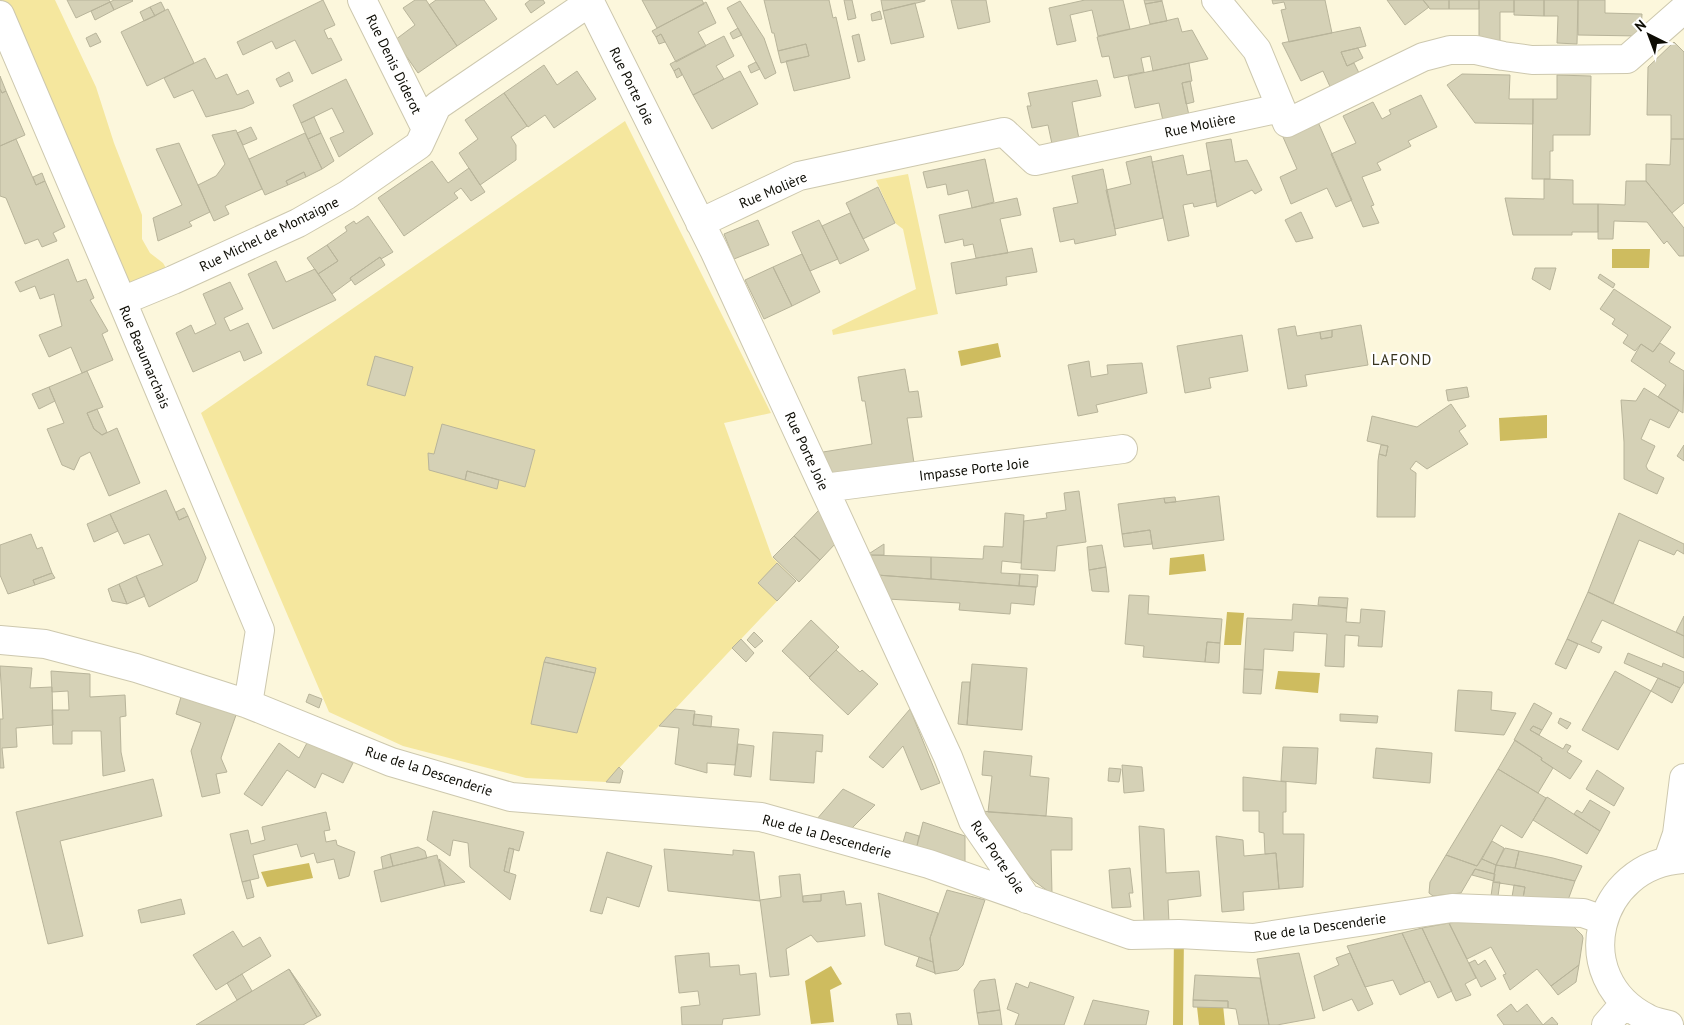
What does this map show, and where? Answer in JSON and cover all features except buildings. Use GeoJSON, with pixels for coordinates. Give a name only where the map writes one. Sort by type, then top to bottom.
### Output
{"type":"FeatureCollection","features":[{"type":"Feature","properties":{"kind":"street","name":"Rue Denis Diderot"},"geometry":{"type":"LineString","coordinates":[[362,0],[426,129]]}},
{"type":"Feature","properties":{"kind":"street"},"geometry":{"type":"LineString","coordinates":[[1216,0],[1257,50],[1287,123],[1423,57],[1450,50],[1476,50],[1532,60],[1627,59],[1684,10]]}},
{"type":"Feature","properties":{"kind":"street","name":"Rue Michel de Montaigne"},"geometry":{"type":"LineString","coordinates":[[122,301],[298,223],[347,195],[418,144],[437,106],[589,1]]}},
{"type":"Feature","properties":{"kind":"street","name":"Rue Porte Joie"},"geometry":{"type":"LineString","coordinates":[[589,1],[714,250],[948,757],[973,821],[1027,899]]}},
{"type":"Feature","properties":{"kind":"street","name":"Rue Beaumarchais"},"geometry":{"type":"LineString","coordinates":[[0,15],[260,630],[248,704]]}},
{"type":"Feature","properties":{"kind":"street","name":"Rue Molière"},"geometry":{"type":"LineString","coordinates":[[700,223],[799,176],[1004,132],[1035,160],[1281,108]]}},
{"type":"Feature","properties":{"kind":"street","name":"Impasse Porte Joie"},"geometry":{"type":"LineString","coordinates":[[824,488],[1123,449]]}},
{"type":"Feature","properties":{"kind":"street","name":"Rue de la Descenderie"},"geometry":{"type":"LineString","coordinates":[[0,640],[45,644],[136,668],[248,704],[391,762],[511,797],[761,817],[929,864],[1131,935],[1179,934],[1254,938],[1452,908],[1583,913],[1603,920]]}},
{"type":"Feature","properties":{"kind":"street"},"geometry":{"type":"LineString","coordinates":[[1669,1025],[1647,1019],[1626,1003],[1612,986],[1603,965],[1600,943],[1603,920],[1612,899],[1627,881],[1646,868],[1676,859],[1684,778]]}},
{"type":"Feature","properties":{"kind":"street"},"geometry":{"type":"LineString","coordinates":[[1606,1025],[1626,1003]]}},
{"type":"Feature","properties":{"kind":"shaded area"},"geometry":{"type":"Polygon","coordinates":[[[0,0],[55,0],[96,87],[114,143],[142,215],[142,239],[150,253],[163,263],[173,280],[122,301],[0,15],[0,0]]]}},
{"type":"Feature","properties":{"kind":"shaded area"},"geometry":{"type":"Polygon","coordinates":[[[625,121],[771,413],[724,423],[772,557],[796,581],[606,782],[526,778],[403,746],[329,712],[201,413],[625,121]]]}},
{"type":"Feature","properties":{"kind":"shaded area"},"geometry":{"type":"Polygon","coordinates":[[[908,174],[938,314],[833,335],[832,330],[916,289],[903,229],[895,223],[876,180],[908,174]]]}},
{"type":"Feature","properties":{"kind":"shaded area"},"geometry":{"type":"Polygon","coordinates":[[[1612,249],[1650,249],[1649,268],[1612,268],[1612,249]]]}},
{"type":"Feature","properties":{"kind":"shaded area"},"geometry":{"type":"Polygon","coordinates":[[[998,343],[1001,357],[961,366],[958,351],[998,343]]]}},
{"type":"Feature","properties":{"kind":"shaded area"},"geometry":{"type":"Polygon","coordinates":[[[1547,415],[1547,438],[1500,441],[1499,418],[1547,415]]]}},
{"type":"Feature","properties":{"kind":"shaded area"},"geometry":{"type":"Polygon","coordinates":[[[1204,554],[1206,571],[1169,575],[1170,558],[1204,554]]]}},
{"type":"Feature","properties":{"kind":"shaded area"},"geometry":{"type":"Polygon","coordinates":[[[1227,612],[1244,613],[1241,645],[1224,645],[1227,612]]]}},
{"type":"Feature","properties":{"kind":"shaded area"},"geometry":{"type":"Polygon","coordinates":[[[1278,671],[1320,673],[1318,693],[1275,689],[1278,671]]]}},
{"type":"Feature","properties":{"kind":"shaded area"},"geometry":{"type":"Polygon","coordinates":[[[309,863],[313,878],[267,887],[261,872],[309,863]]]}},
{"type":"Feature","properties":{"kind":"shaded area"},"geometry":{"type":"Polygon","coordinates":[[[831,966],[842,984],[830,990],[834,1022],[811,1024],[805,981],[831,966]]]}},
{"type":"Feature","properties":{"kind":"shaded area"},"geometry":{"type":"Polygon","coordinates":[[[1223,1005],[1225,1025],[1199,1025],[1197,1007],[1223,1005]]]}},
{"type":"Feature","properties":{"kind":"waterway"},"geometry":{"type":"LineString","coordinates":[[1178,1025],[1179,935]]}},
{"type":"Feature","properties":{"kind":"district","name":"LAFOND"},"geometry":{"type":"Point","coordinates":[1402,360]}}]}
